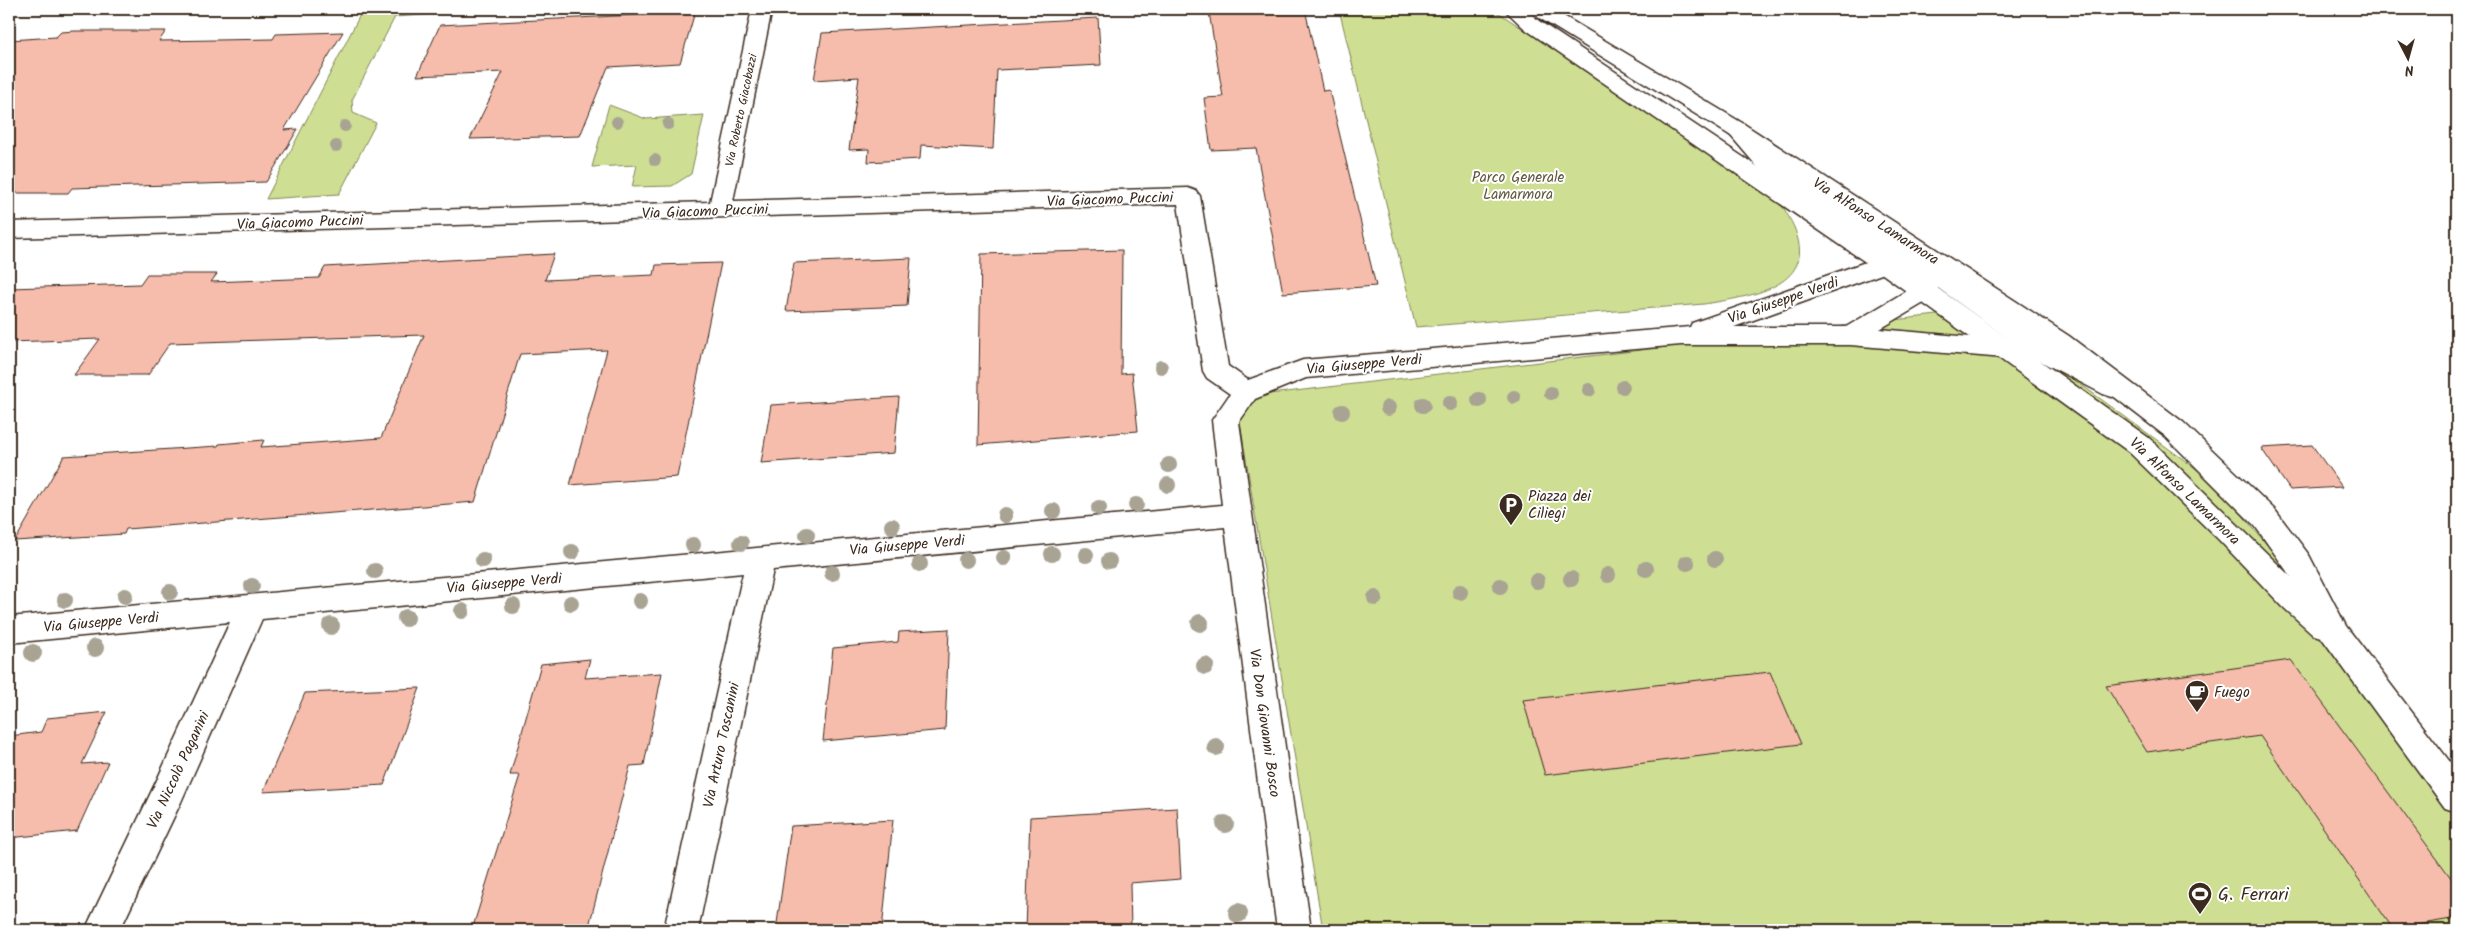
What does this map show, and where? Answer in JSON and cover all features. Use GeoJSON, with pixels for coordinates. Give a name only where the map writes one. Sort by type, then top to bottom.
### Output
{"type":"FeatureCollection","features":[{"type":"Feature","properties":{"kind":"street","name":"Via Roberto Giacobazzi"},"geometry":{"type":"LineString","coordinates":[[720,210],[762,9]]}},
{"type":"Feature","properties":{"kind":"street","name":"Via Alfonso Lamarmora"},"geometry":{"type":"LineString","coordinates":[[1514,9],[1532,26],[1886,264],[1926,280],[2004,349],[2139,445],[2229,532],[2293,598],[2336,635]]}},
{"type":"Feature","properties":{"kind":"street","name":"Via Alfonso Lamarmora"},"geometry":{"type":"LineString","coordinates":[[1538,9],[1736,129],[2060,342],[2174,429],[2265,518],[2299,563],[2336,635],[2457,796]]}},
{"type":"Feature","properties":{"kind":"street","name":"Via Alfonso Lamarmora"},"geometry":{"type":"LineString","coordinates":[[1736,129],[1768,164],[1926,280],[2045,352],[2138,401]]}},
{"type":"Feature","properties":{"kind":"street","name":"Via Giacomo Puccini"},"geometry":{"type":"LineString","coordinates":[[9,230],[1188,196],[1216,371],[1246,392]]}},
{"type":"Feature","properties":{"kind":"street","name":"Via Giuseppe Verdi"},"geometry":{"type":"LineString","coordinates":[[1681,336],[1886,264]]}},
{"type":"Feature","properties":{"kind":"street"},"geometry":{"type":"LineString","coordinates":[[1850,336],[1926,280]]}},
{"type":"Feature","properties":{"kind":"street","name":"Via Giuseppe Verdi"},"geometry":{"type":"LineString","coordinates":[[1246,392],[1302,369],[1681,336],[1850,336],[2004,349]]}},
{"type":"Feature","properties":{"kind":"street"},"geometry":{"type":"LineString","coordinates":[[1238,515],[1225,420],[1246,392]]}},
{"type":"Feature","properties":{"kind":"street","name":"Via Giuseppe Verdi"},"geometry":{"type":"LineString","coordinates":[[9,630],[1238,515]]}},
{"type":"Feature","properties":{"kind":"street","name":"Via Don Giovanni Bosco"},"geometry":{"type":"LineString","coordinates":[[1238,515],[1294,930]]}},
{"type":"Feature","properties":{"kind":"street","name":"Via Arturo Toscanini"},"geometry":{"type":"LineString","coordinates":[[681,930],[761,559]]}},
{"type":"Feature","properties":{"kind":"street","name":"Via Niccolò Paganini"},"geometry":{"type":"LineString","coordinates":[[102,930],[169,791],[252,608]]}},
{"type":"Feature","properties":{"kind":"green space"},"geometry":{"type":"Polygon","coordinates":[[[363,9],[462,9],[461,12],[395,17],[352,100],[353,113],[376,123],[339,194],[266,199],[363,9]]]}},
{"type":"Feature","properties":{"kind":"green space","name":"Parco Generale Lamarmora"},"geometry":{"type":"Polygon","coordinates":[[[1339,9],[1493,9],[1778,198],[1796,231],[1799,254],[1795,269],[1785,280],[1770,288],[1754,294],[1704,304],[1416,327],[1339,9]]]}},
{"type":"Feature","properties":{"kind":"green space"},"geometry":{"type":"Polygon","coordinates":[[[609,105],[646,119],[704,115],[691,174],[672,186],[632,187],[637,165],[592,167],[609,105]]]}},
{"type":"Feature","properties":{"kind":"green space"},"geometry":{"type":"Polygon","coordinates":[[[1979,310],[2217,484],[2309,596],[2457,818],[2457,930],[1323,930],[1236,398],[1979,310]]]}},
{"type":"Feature","properties":{"kind":"building"},"geometry":{"type":"Polygon","coordinates":[[[1220,9],[1305,9],[1323,91],[1329,90],[1376,286],[1283,293],[1256,148],[1211,150],[1204,98],[1223,97],[1209,12],[1221,11],[1220,9]]]}},
{"type":"Feature","properties":{"kind":"building"},"geometry":{"type":"Polygon","coordinates":[[[695,12],[680,63],[608,67],[580,136],[470,139],[503,72],[417,76],[440,25],[695,12]]]}},
{"type":"Feature","properties":{"kind":"building"},"geometry":{"type":"Polygon","coordinates":[[[1098,18],[1101,65],[997,70],[993,149],[921,145],[920,159],[868,162],[869,149],[849,150],[859,77],[814,80],[822,33],[1098,18]]]}},
{"type":"Feature","properties":{"kind":"building"},"geometry":{"type":"Polygon","coordinates":[[[166,31],[159,41],[273,39],[276,34],[343,32],[284,130],[298,129],[266,182],[72,188],[68,193],[9,193],[9,40],[56,37],[61,32],[166,31]]]}},
{"type":"Feature","properties":{"kind":"building"},"geometry":{"type":"Polygon","coordinates":[[[1122,250],[1121,374],[1132,373],[1138,431],[978,445],[981,254],[1122,250]]]}},
{"type":"Feature","properties":{"kind":"building"},"geometry":{"type":"Polygon","coordinates":[[[554,254],[545,280],[654,275],[656,265],[721,263],[677,477],[570,485],[607,350],[520,354],[475,502],[126,529],[124,534],[15,541],[64,456],[218,446],[219,444],[264,440],[261,447],[381,438],[424,335],[170,343],[148,375],[74,375],[100,339],[9,342],[9,288],[140,284],[147,274],[217,274],[211,282],[319,278],[325,267],[554,254]]]}},
{"type":"Feature","properties":{"kind":"building"},"geometry":{"type":"Polygon","coordinates":[[[911,258],[907,306],[786,311],[794,263],[911,258]]]}},
{"type":"Feature","properties":{"kind":"building"},"geometry":{"type":"Polygon","coordinates":[[[899,397],[894,453],[761,463],[771,405],[899,397]]]}},
{"type":"Feature","properties":{"kind":"building"},"geometry":{"type":"Polygon","coordinates":[[[2312,445],[2342,487],[2290,490],[2261,448],[2312,445]]]}},
{"type":"Feature","properties":{"kind":"building"},"geometry":{"type":"Polygon","coordinates":[[[949,629],[945,730],[823,741],[833,648],[898,642],[899,632],[949,629]]]}},
{"type":"Feature","properties":{"kind":"building"},"geometry":{"type":"Polygon","coordinates":[[[590,659],[585,678],[662,673],[644,765],[630,766],[588,930],[472,930],[520,775],[510,775],[541,664],[590,659]]]}},
{"type":"Feature","properties":{"kind":"building"},"geometry":{"type":"Polygon","coordinates":[[[2291,660],[2457,886],[2457,918],[2393,929],[2260,736],[2147,752],[2106,686],[2291,660]]]}},
{"type":"Feature","properties":{"kind":"building"},"geometry":{"type":"Polygon","coordinates":[[[1770,672],[1801,744],[1545,775],[1523,700],[1770,672]]]}},
{"type":"Feature","properties":{"kind":"building"},"geometry":{"type":"Polygon","coordinates":[[[420,688],[384,785],[263,792],[305,693],[420,688]]]}},
{"type":"Feature","properties":{"kind":"building"},"geometry":{"type":"Polygon","coordinates":[[[107,712],[82,764],[108,762],[77,831],[9,838],[9,736],[41,732],[47,718],[107,712]]]}},
{"type":"Feature","properties":{"kind":"building"},"geometry":{"type":"Polygon","coordinates":[[[1177,808],[1181,879],[1130,883],[1131,930],[1026,930],[1030,817],[1177,808]]]}},
{"type":"Feature","properties":{"kind":"building"},"geometry":{"type":"Polygon","coordinates":[[[893,820],[882,930],[776,930],[791,826],[893,820]]]}},
{"type":"Feature","properties":{"kind":"place","name":"Piazza dei Ciliegi"},"geometry":{"type":"Point","coordinates":[1511,526]}},
{"type":"Feature","properties":{"kind":"place","name":"Fuego"},"geometry":{"type":"Point","coordinates":[2197,713]}},
{"type":"Feature","properties":{"kind":"place","name":"G. Ferrari"},"geometry":{"type":"Point","coordinates":[2200,915]}}]}
